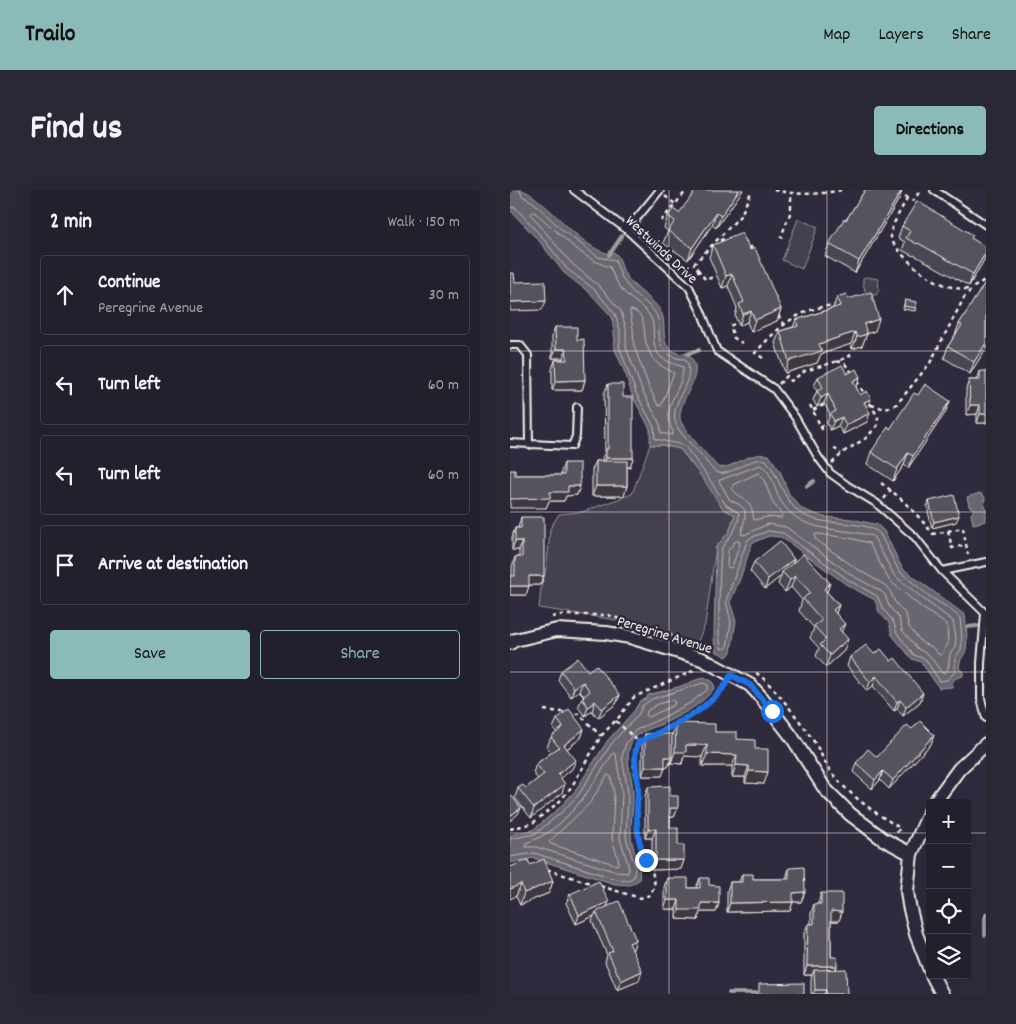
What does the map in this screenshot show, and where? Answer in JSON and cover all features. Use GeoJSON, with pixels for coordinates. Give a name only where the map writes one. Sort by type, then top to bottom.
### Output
{"type":"FeatureCollection","features":[{"type":"Feature","properties":{"kind":"street","name":"Peregrine Avenue"},"geometry":{"type":"LineString","coordinates":[[510,643],[557,630],[606,633],[630,637],[702,660],[731,675],[750,685],[762,698],[792,737],[825,789],[850,814],[882,839],[911,854]]}},
{"type":"Feature","properties":{"kind":"street"},"geometry":{"type":"LineString","coordinates":[[937,799],[960,769],[986,744]]}},
{"type":"Feature","properties":{"kind":"street"},"geometry":{"type":"LineString","coordinates":[[926,820],[911,854],[907,891],[908,905],[916,934],[926,960]]}},
{"type":"Feature","properties":{"kind":"street"},"geometry":{"type":"LineString","coordinates":[[934,979],[942,994]]}},
{"type":"Feature","properties":{"kind":"lane","name":"Westwinds Drive"},"geometry":{"type":"LineString","coordinates":[[574,190],[627,230],[689,287],[702,310],[717,351],[774,389],[795,417],[818,457],[830,473],[876,503],[915,537],[942,571],[986,613]]}},
{"type":"Feature","properties":{"kind":"lane"},"geometry":{"type":"LineString","coordinates":[[627,230],[660,190]]}},
{"type":"Feature","properties":{"kind":"lane"},"geometry":{"type":"LineString","coordinates":[[934,190],[986,225]]}},
{"type":"Feature","properties":{"kind":"lane"},"geometry":{"type":"LineString","coordinates":[[510,345],[520,345],[528,355],[530,444]]}},
{"type":"Feature","properties":{"kind":"lane"},"geometry":{"type":"LineString","coordinates":[[510,443],[572,446],[576,436],[577,407]]}},
{"type":"Feature","properties":{"kind":"lane"},"geometry":{"type":"LineString","coordinates":[[942,571],[986,562]]}},
{"type":"Feature","properties":{"kind":"lane"},"geometry":{"type":"LineString","coordinates":[[986,613],[981,663],[981,699],[986,718]]}},
{"type":"Feature","properties":{"kind":"path"},"geometry":{"type":"LineString","coordinates":[[661,221],[675,204],[682,199],[687,190]]}},
{"type":"Feature","properties":{"kind":"path"},"geometry":{"type":"LineString","coordinates":[[774,190],[792,194],[803,192],[817,194],[842,190]]}},
{"type":"Feature","properties":{"kind":"path"},"geometry":{"type":"LineString","coordinates":[[898,192],[913,202],[920,190]]}},
{"type":"Feature","properties":{"kind":"path"},"geometry":{"type":"LineString","coordinates":[[716,276],[706,280],[694,264],[741,215],[753,191]]}},
{"type":"Feature","properties":{"kind":"path"},"geometry":{"type":"LineString","coordinates":[[783,238],[781,237],[791,211],[792,194]]}},
{"type":"Feature","properties":{"kind":"path"},"geometry":{"type":"LineString","coordinates":[[665,196],[675,204]]}},
{"type":"Feature","properties":{"kind":"path"},"geometry":{"type":"LineString","coordinates":[[907,198],[891,232],[892,242],[904,256],[928,277],[956,288],[972,289]]}},
{"type":"Feature","properties":{"kind":"path"},"geometry":{"type":"LineString","coordinates":[[664,217],[669,220]]}},
{"type":"Feature","properties":{"kind":"path"},"geometry":{"type":"LineString","coordinates":[[727,230],[734,237]]}},
{"type":"Feature","properties":{"kind":"path"},"geometry":{"type":"LineString","coordinates":[[718,240],[734,237],[741,238],[750,247],[752,258]]}},
{"type":"Feature","properties":{"kind":"path"},"geometry":{"type":"LineString","coordinates":[[690,278],[699,271]]}},
{"type":"Feature","properties":{"kind":"path"},"geometry":{"type":"LineString","coordinates":[[871,405],[886,410],[897,404],[930,362],[965,296],[986,279]]}},
{"type":"Feature","properties":{"kind":"path"},"geometry":{"type":"LineString","coordinates":[[763,358],[755,353],[784,324],[801,313],[814,308],[837,306]]}},
{"type":"Feature","properties":{"kind":"path"},"geometry":{"type":"LineString","coordinates":[[775,309],[784,324]]}},
{"type":"Feature","properties":{"kind":"path"},"geometry":{"type":"LineString","coordinates":[[734,324],[730,326],[734,338],[742,343]]}},
{"type":"Feature","properties":{"kind":"path"},"geometry":{"type":"LineString","coordinates":[[778,384],[787,376],[790,381],[805,371],[837,362],[853,354]]}},
{"type":"Feature","properties":{"kind":"path"},"geometry":{"type":"LineString","coordinates":[[832,463],[840,454],[866,438],[877,426],[878,417],[850,368],[845,364],[837,362]]}},
{"type":"Feature","properties":{"kind":"path"},"geometry":{"type":"LineString","coordinates":[[810,405],[823,431]]}},
{"type":"Feature","properties":{"kind":"path"},"geometry":{"type":"LineString","coordinates":[[813,410],[824,405]]}},
{"type":"Feature","properties":{"kind":"path"},"geometry":{"type":"LineString","coordinates":[[820,426],[832,420]]}},
{"type":"Feature","properties":{"kind":"path"},"geometry":{"type":"LineString","coordinates":[[834,448],[840,454]]}},
{"type":"Feature","properties":{"kind":"path"},"geometry":{"type":"LineString","coordinates":[[880,482],[916,513],[933,534],[963,528],[968,555]]}},
{"type":"Feature","properties":{"kind":"path"},"geometry":{"type":"LineString","coordinates":[[884,499],[891,490]]}},
{"type":"Feature","properties":{"kind":"path"},"geometry":{"type":"LineString","coordinates":[[948,531],[952,548]]}},
{"type":"Feature","properties":{"kind":"path"},"geometry":{"type":"LineString","coordinates":[[948,549],[966,545]]}},
{"type":"Feature","properties":{"kind":"path"},"geometry":{"type":"LineString","coordinates":[[552,617],[560,615],[608,616],[686,640]]}},
{"type":"Feature","properties":{"kind":"path"},"geometry":{"type":"LineString","coordinates":[[510,829],[533,823],[560,801],[572,786],[601,736],[616,721],[634,697],[694,671],[702,660]]}},
{"type":"Feature","properties":{"kind":"path"},"geometry":{"type":"LineString","coordinates":[[752,671],[760,675],[773,688],[814,742],[831,772],[851,795],[900,828],[891,843]]}},
{"type":"Feature","properties":{"kind":"path"},"geometry":{"type":"LineString","coordinates":[[655,734],[714,699],[726,685],[731,675]]}},
{"type":"Feature","properties":{"kind":"path"},"geometry":{"type":"LineString","coordinates":[[544,710],[579,714],[601,736]]}},
{"type":"Feature","properties":{"kind":"path"},"geometry":{"type":"LineString","coordinates":[[616,721],[638,741]]}},
{"type":"Feature","properties":{"kind":"path"},"geometry":{"type":"LineString","coordinates":[[638,741],[647,738]]}},
{"type":"Feature","properties":{"kind":"path"},"geometry":{"type":"LineString","coordinates":[[544,867],[554,872],[640,898],[650,895],[655,886],[652,870],[641,849],[637,826],[638,787],[634,766],[638,741]]}},
{"type":"Feature","properties":{"kind":"shaded area"},"geometry":{"type":"Polygon","coordinates":[[[798,219],[818,227],[802,269],[782,260],[798,219]]]}},
{"type":"Feature","properties":{"kind":"shaded area"},"geometry":{"type":"Polygon","coordinates":[[[863,278],[878,279],[879,290],[876,295],[866,294],[863,278]]]}},
{"type":"Feature","properties":{"kind":"shaded area"},"geometry":{"type":"Polygon","coordinates":[[[650,445],[662,445],[680,449],[735,515],[729,532],[716,547],[705,625],[697,643],[684,645],[629,622],[539,608],[541,588],[547,564],[550,529],[559,514],[582,512],[632,494],[650,445]]]}},
{"type":"Feature","properties":{"kind":"water"},"geometry":{"type":"Polygon","coordinates":[[[510,190],[522,190],[532,195],[593,247],[605,253],[615,253],[629,280],[658,308],[663,318],[664,336],[667,345],[679,354],[687,352],[695,365],[694,378],[680,411],[681,422],[718,467],[729,466],[761,454],[769,455],[780,471],[789,494],[802,509],[824,517],[852,519],[878,525],[884,531],[902,568],[965,615],[967,645],[959,668],[963,672],[963,676],[955,679],[952,687],[939,688],[921,662],[912,659],[892,635],[889,623],[879,612],[875,600],[847,585],[781,537],[769,536],[752,543],[730,602],[736,621],[731,652],[727,657],[715,651],[716,547],[729,532],[735,515],[723,509],[702,477],[680,449],[662,445],[650,445],[650,429],[632,395],[613,345],[615,341],[612,317],[590,293],[564,273],[539,241],[510,210],[510,190]]]}},
{"type":"Feature","properties":{"kind":"water"},"geometry":{"type":"Polygon","coordinates":[[[980,493],[985,497],[986,521],[973,524],[971,514],[974,509],[969,506],[967,497],[980,493]]]}},
{"type":"Feature","properties":{"kind":"water"},"geometry":{"type":"Polygon","coordinates":[[[704,677],[712,681],[715,687],[705,699],[669,721],[641,733],[630,746],[628,761],[633,798],[631,835],[638,861],[639,880],[630,885],[615,884],[533,858],[510,863],[510,835],[533,830],[558,809],[575,791],[608,740],[634,711],[640,701],[646,699],[648,695],[678,687],[704,677]]]}},
{"type":"Feature","properties":{"kind":"building"},"geometry":{"type":"Polygon","coordinates":[[[696,190],[739,190],[721,216],[716,213],[692,248],[668,231],[675,221],[668,216],[673,209],[679,213],[696,190]]]}},
{"type":"Feature","properties":{"kind":"building"},"geometry":{"type":"Polygon","coordinates":[[[865,190],[902,190],[859,261],[829,244],[865,190]]]}},
{"type":"Feature","properties":{"kind":"building"},"geometry":{"type":"Polygon","coordinates":[[[917,201],[973,235],[971,238],[986,247],[986,252],[973,274],[906,238],[910,231],[902,226],[917,201]]]}},
{"type":"Feature","properties":{"kind":"building"},"geometry":{"type":"Polygon","coordinates":[[[742,233],[750,250],[755,248],[781,309],[755,320],[751,311],[743,314],[739,304],[744,302],[732,274],[726,276],[713,245],[742,233]]]}},
{"type":"Feature","properties":{"kind":"building"},"geometry":{"type":"Polygon","coordinates":[[[510,273],[514,273],[515,282],[545,281],[546,301],[510,302],[510,273]]]}},
{"type":"Feature","properties":{"kind":"building"},"geometry":{"type":"Polygon","coordinates":[[[986,281],[986,343],[974,362],[948,346],[962,325],[959,324],[986,281]]]}},
{"type":"Feature","properties":{"kind":"building"},"geometry":{"type":"Polygon","coordinates":[[[871,292],[879,319],[864,324],[867,334],[857,337],[855,332],[819,344],[822,351],[789,361],[780,331],[798,326],[796,320],[840,306],[837,297],[846,294],[848,299],[871,292]]]}},
{"type":"Feature","properties":{"kind":"building"},"geometry":{"type":"Polygon","coordinates":[[[905,300],[917,302],[916,308],[904,306],[905,300]]]}},
{"type":"Feature","properties":{"kind":"building"},"geometry":{"type":"Polygon","coordinates":[[[555,327],[577,327],[577,340],[584,339],[585,380],[556,381],[555,360],[567,360],[566,349],[556,349],[555,327]]]}},
{"type":"Feature","properties":{"kind":"building"},"geometry":{"type":"Polygon","coordinates":[[[842,365],[847,374],[856,369],[860,377],[853,381],[860,395],[867,391],[871,399],[864,402],[870,413],[846,425],[842,417],[834,421],[830,414],[836,411],[828,394],[821,398],[817,391],[823,388],[818,377],[842,365]]]}},
{"type":"Feature","properties":{"kind":"building"},"geometry":{"type":"Polygon","coordinates":[[[980,371],[986,371],[986,414],[980,414],[980,405],[970,405],[969,380],[980,380],[980,371]]]}},
{"type":"Feature","properties":{"kind":"building"},"geometry":{"type":"Polygon","coordinates":[[[608,384],[623,384],[623,397],[633,397],[633,458],[606,458],[606,449],[608,449],[608,384]]]}},
{"type":"Feature","properties":{"kind":"building"},"geometry":{"type":"Polygon","coordinates":[[[925,384],[950,401],[913,456],[908,453],[897,469],[871,452],[888,427],[890,429],[914,393],[918,395],[925,384]]]}},
{"type":"Feature","properties":{"kind":"building"},"geometry":{"type":"Polygon","coordinates":[[[596,461],[627,461],[627,486],[596,486],[596,461]]]}},
{"type":"Feature","properties":{"kind":"building"},"geometry":{"type":"Polygon","coordinates":[[[564,463],[580,463],[580,486],[568,486],[568,492],[550,492],[550,498],[510,499],[510,470],[515,470],[515,475],[564,475],[564,463]]]}},
{"type":"Feature","properties":{"kind":"building"},"geometry":{"type":"Polygon","coordinates":[[[954,495],[959,516],[934,522],[929,501],[954,495]]]}},
{"type":"Feature","properties":{"kind":"building"},"geometry":{"type":"Polygon","coordinates":[[[521,517],[544,517],[544,576],[529,576],[529,586],[510,586],[510,576],[515,576],[515,557],[522,557],[522,541],[515,541],[515,528],[521,528],[521,517]]]}},
{"type":"Feature","properties":{"kind":"building"},"geometry":{"type":"Polygon","coordinates":[[[780,541],[794,559],[768,579],[754,562],[780,541]]]}},
{"type":"Feature","properties":{"kind":"building"},"geometry":{"type":"Polygon","coordinates":[[[803,554],[830,583],[824,589],[839,605],[833,610],[845,624],[839,629],[848,639],[830,655],[820,645],[826,639],[814,626],[822,620],[803,599],[810,592],[795,576],[790,580],[782,572],[803,554]]]}},
{"type":"Feature","properties":{"kind":"building"},"geometry":{"type":"Polygon","coordinates":[[[866,645],[874,654],[881,649],[891,661],[895,658],[923,693],[906,707],[900,700],[897,702],[876,676],[870,682],[850,657],[866,645]]]}},
{"type":"Feature","properties":{"kind":"building"},"geometry":{"type":"Polygon","coordinates":[[[578,658],[588,671],[596,665],[620,695],[602,709],[595,701],[588,707],[582,698],[590,691],[583,682],[574,688],[561,671],[578,658]]]}},
{"type":"Feature","properties":{"kind":"building"},"geometry":{"type":"Polygon","coordinates":[[[569,709],[584,729],[564,745],[576,760],[558,774],[565,784],[534,808],[518,788],[523,785],[526,788],[544,774],[536,764],[559,747],[551,737],[563,727],[557,719],[569,709]]]}},
{"type":"Feature","properties":{"kind":"building"},"geometry":{"type":"Polygon","coordinates":[[[920,721],[934,735],[893,780],[883,771],[875,780],[856,763],[868,749],[877,757],[907,725],[912,729],[920,721]]]}},
{"type":"Feature","properties":{"kind":"building"},"geometry":{"type":"Polygon","coordinates":[[[676,723],[715,724],[715,732],[737,732],[737,739],[755,740],[755,749],[768,749],[768,772],[749,771],[749,766],[736,765],[737,755],[707,754],[707,745],[686,745],[686,752],[675,752],[676,723]]]}},
{"type":"Feature","properties":{"kind":"building"},"geometry":{"type":"Polygon","coordinates":[[[645,734],[672,734],[672,757],[665,757],[665,767],[645,767],[645,734]]]}},
{"type":"Feature","properties":{"kind":"building"},"geometry":{"type":"Polygon","coordinates":[[[670,786],[670,796],[678,796],[678,808],[670,808],[670,828],[678,828],[678,845],[684,845],[684,860],[656,860],[656,829],[648,829],[648,787],[670,786]]]}},
{"type":"Feature","properties":{"kind":"building"},"geometry":{"type":"Polygon","coordinates":[[[510,794],[521,808],[510,816],[510,794]]]}},
{"type":"Feature","properties":{"kind":"building"},"geometry":{"type":"Polygon","coordinates":[[[544,859],[553,881],[524,893],[521,884],[510,889],[510,867],[528,860],[530,865],[544,859]]]}},
{"type":"Feature","properties":{"kind":"building"},"geometry":{"type":"Polygon","coordinates":[[[804,867],[805,892],[793,893],[793,902],[730,903],[730,882],[742,882],[742,874],[753,874],[753,879],[789,879],[789,868],[804,867]]]}},
{"type":"Feature","properties":{"kind":"building"},"geometry":{"type":"Polygon","coordinates":[[[667,878],[688,878],[688,888],[700,888],[700,878],[709,878],[709,885],[719,886],[719,903],[701,903],[701,910],[679,910],[679,900],[667,900],[667,878]]]}},
{"type":"Feature","properties":{"kind":"building"},"geometry":{"type":"Polygon","coordinates":[[[599,881],[609,902],[579,915],[570,894],[599,881]]]}},
{"type":"Feature","properties":{"kind":"building"},"geometry":{"type":"Polygon","coordinates":[[[821,893],[842,893],[842,912],[831,911],[831,957],[837,957],[837,966],[807,966],[808,924],[814,924],[814,904],[821,904],[821,893]]]}},
{"type":"Feature","properties":{"kind":"building"},"geometry":{"type":"Polygon","coordinates":[[[619,901],[636,940],[629,943],[642,971],[621,981],[608,953],[613,951],[596,912],[619,901]]]}},
{"type":"Feature","properties":{"kind":"building"},"geometry":{"type":"Polygon","coordinates":[[[846,969],[847,994],[826,994],[826,990],[815,990],[814,970],[846,969]]]}},
{"type":"Feature","properties":{"kind":"building"},"geometry":{"type":"Polygon","coordinates":[[[804,983],[804,994],[728,994],[728,992],[759,992],[759,984],[804,983]]]}},
{"type":"Feature","properties":{"kind":"waterway"},"geometry":{"type":"LineString","coordinates":[[609,255],[622,236]]}},
{"type":"Feature","properties":{"kind":"waterway"},"geometry":{"type":"LineString","coordinates":[[688,354],[699,350]]}},
{"type":"Feature","properties":{"kind":"waterway"},"geometry":{"type":"LineString","coordinates":[[807,486],[814,481]]}},
{"type":"Feature","properties":{"kind":"waterway"},"geometry":{"type":"LineString","coordinates":[[967,627],[977,626]]}},
{"type":"Feature","properties":{"kind":"route"},"geometry":{"type":"LineString","coordinates":[[646,860],[641,849],[637,826],[638,787],[634,766],[636,746],[639,742],[678,722],[714,699],[726,685],[731,675],[750,685],[772,711]]}}]}
